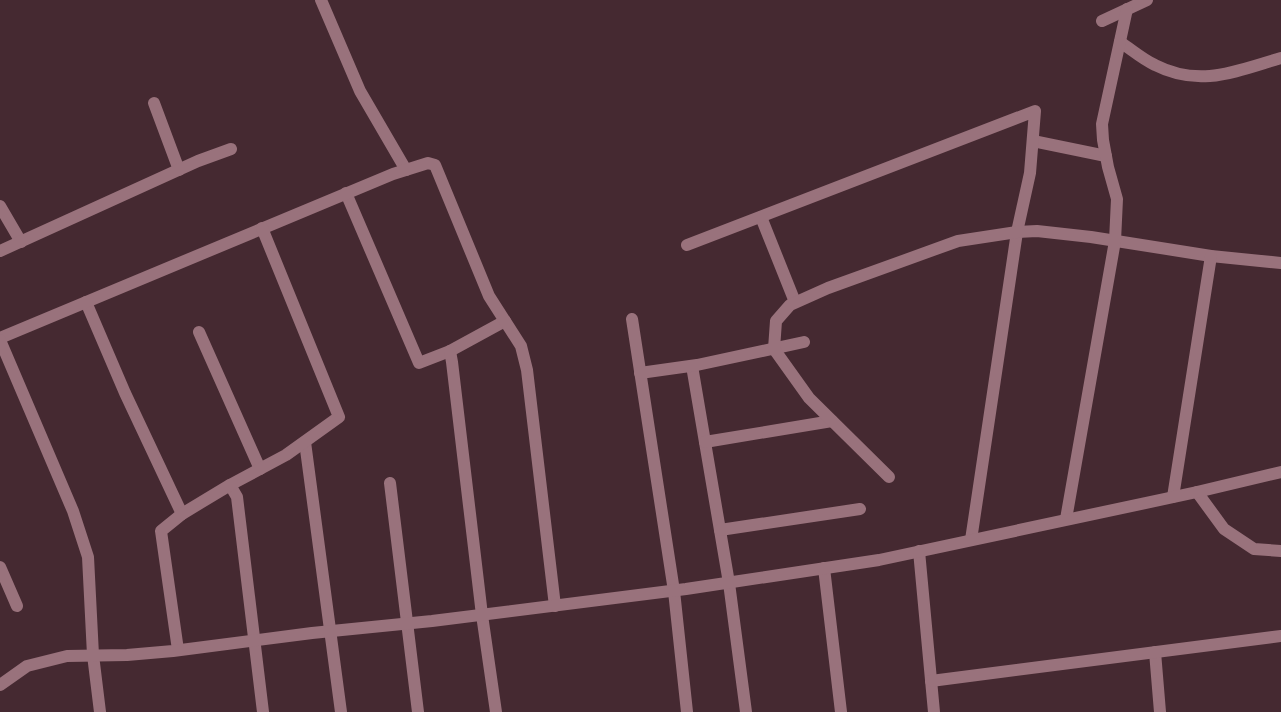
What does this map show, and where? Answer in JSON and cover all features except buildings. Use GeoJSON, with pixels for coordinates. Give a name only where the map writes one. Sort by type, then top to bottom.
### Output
{"type":"FeatureCollection","features":[{"type":"Feature","properties":{"kind":"street"},"geometry":{"type":"LineString","coordinates":[[321,0],[360,91],[406,170]]}},
{"type":"Feature","properties":{"kind":"street"},"geometry":{"type":"LineString","coordinates":[[1102,21],[1147,0]]}},
{"type":"Feature","properties":{"kind":"street"},"geometry":{"type":"LineString","coordinates":[[1066,519],[1115,241],[1117,198],[1106,156],[1102,124],[1126,9]]}},
{"type":"Feature","properties":{"kind":"street"},"geometry":{"type":"LineString","coordinates":[[1120,42],[1168,72],[1204,78],[1234,72],[1281,58]]}},
{"type":"Feature","properties":{"kind":"street"},"geometry":{"type":"LineString","coordinates":[[154,103],[179,170]]}},
{"type":"Feature","properties":{"kind":"street"},"geometry":{"type":"LineString","coordinates":[[687,245],[1035,111],[1030,173],[1018,232],[971,540]]}},
{"type":"Feature","properties":{"kind":"street"},"geometry":{"type":"LineString","coordinates":[[1033,141],[1106,156]]}},
{"type":"Feature","properties":{"kind":"street"},"geometry":{"type":"LineString","coordinates":[[0,251],[198,161],[231,149]]}},
{"type":"Feature","properties":{"kind":"street"},"geometry":{"type":"LineString","coordinates":[[100,712],[93,656],[88,557],[72,512],[0,339],[346,193],[428,163],[435,165],[489,296],[521,346],[527,370],[555,606]]}},
{"type":"Feature","properties":{"kind":"street"},"geometry":{"type":"LineString","coordinates":[[346,193],[419,363],[450,350],[505,321]]}},
{"type":"Feature","properties":{"kind":"street"},"geometry":{"type":"LineString","coordinates":[[0,206],[21,242]]}},
{"type":"Feature","properties":{"kind":"street"},"geometry":{"type":"LineString","coordinates":[[761,217],[795,302]]}},
{"type":"Feature","properties":{"kind":"street"},"geometry":{"type":"LineString","coordinates":[[178,650],[161,531],[182,514],[230,485],[286,455],[340,417],[262,228]]}},
{"type":"Feature","properties":{"kind":"street"},"geometry":{"type":"LineString","coordinates":[[889,477],[809,398],[774,349],[776,321],[795,302],[828,288],[958,241],[1018,232],[1037,231],[1211,256],[1281,263]]}},
{"type":"Feature","properties":{"kind":"street"},"geometry":{"type":"LineString","coordinates":[[1173,497],[1211,256]]}},
{"type":"Feature","properties":{"kind":"street"},"geometry":{"type":"LineString","coordinates":[[86,302],[125,393],[182,514]]}},
{"type":"Feature","properties":{"kind":"street"},"geometry":{"type":"LineString","coordinates":[[632,319],[674,591],[687,712]]}},
{"type":"Feature","properties":{"kind":"street"},"geometry":{"type":"LineString","coordinates":[[198,332],[260,469]]}},
{"type":"Feature","properties":{"kind":"street"},"geometry":{"type":"LineString","coordinates":[[640,373],[692,366],[804,342]]}},
{"type":"Feature","properties":{"kind":"street"},"geometry":{"type":"LineString","coordinates":[[450,350],[482,615],[496,712]]}},
{"type":"Feature","properties":{"kind":"street"},"geometry":{"type":"LineString","coordinates":[[692,366],[729,583],[746,712]]}},
{"type":"Feature","properties":{"kind":"street"},"geometry":{"type":"LineString","coordinates":[[705,442],[832,421]]}},
{"type":"Feature","properties":{"kind":"street"},"geometry":{"type":"LineString","coordinates":[[305,442],[341,712]]}},
{"type":"Feature","properties":{"kind":"street"},"geometry":{"type":"LineString","coordinates":[[0,684],[27,666],[67,656],[127,655],[178,650],[482,615],[674,591],[879,560],[1197,492],[1281,472]]}},
{"type":"Feature","properties":{"kind":"street"},"geometry":{"type":"LineString","coordinates":[[390,483],[418,712]]}},
{"type":"Feature","properties":{"kind":"street"},"geometry":{"type":"LineString","coordinates":[[230,485],[237,497],[263,712]]}},
{"type":"Feature","properties":{"kind":"street"},"geometry":{"type":"LineString","coordinates":[[1197,492],[1224,529],[1254,549],[1281,551]]}},
{"type":"Feature","properties":{"kind":"street"},"geometry":{"type":"LineString","coordinates":[[720,530],[860,508]]}},
{"type":"Feature","properties":{"kind":"street"},"geometry":{"type":"LineString","coordinates":[[919,551],[934,712]]}},
{"type":"Feature","properties":{"kind":"street"},"geometry":{"type":"LineString","coordinates":[[0,567],[17,606]]}},
{"type":"Feature","properties":{"kind":"street"},"geometry":{"type":"LineString","coordinates":[[824,568],[841,712]]}},
{"type":"Feature","properties":{"kind":"street"},"geometry":{"type":"LineString","coordinates":[[931,681],[1281,636]]}},
{"type":"Feature","properties":{"kind":"street"},"geometry":{"type":"LineString","coordinates":[[1155,652],[1160,712]]}}]}
